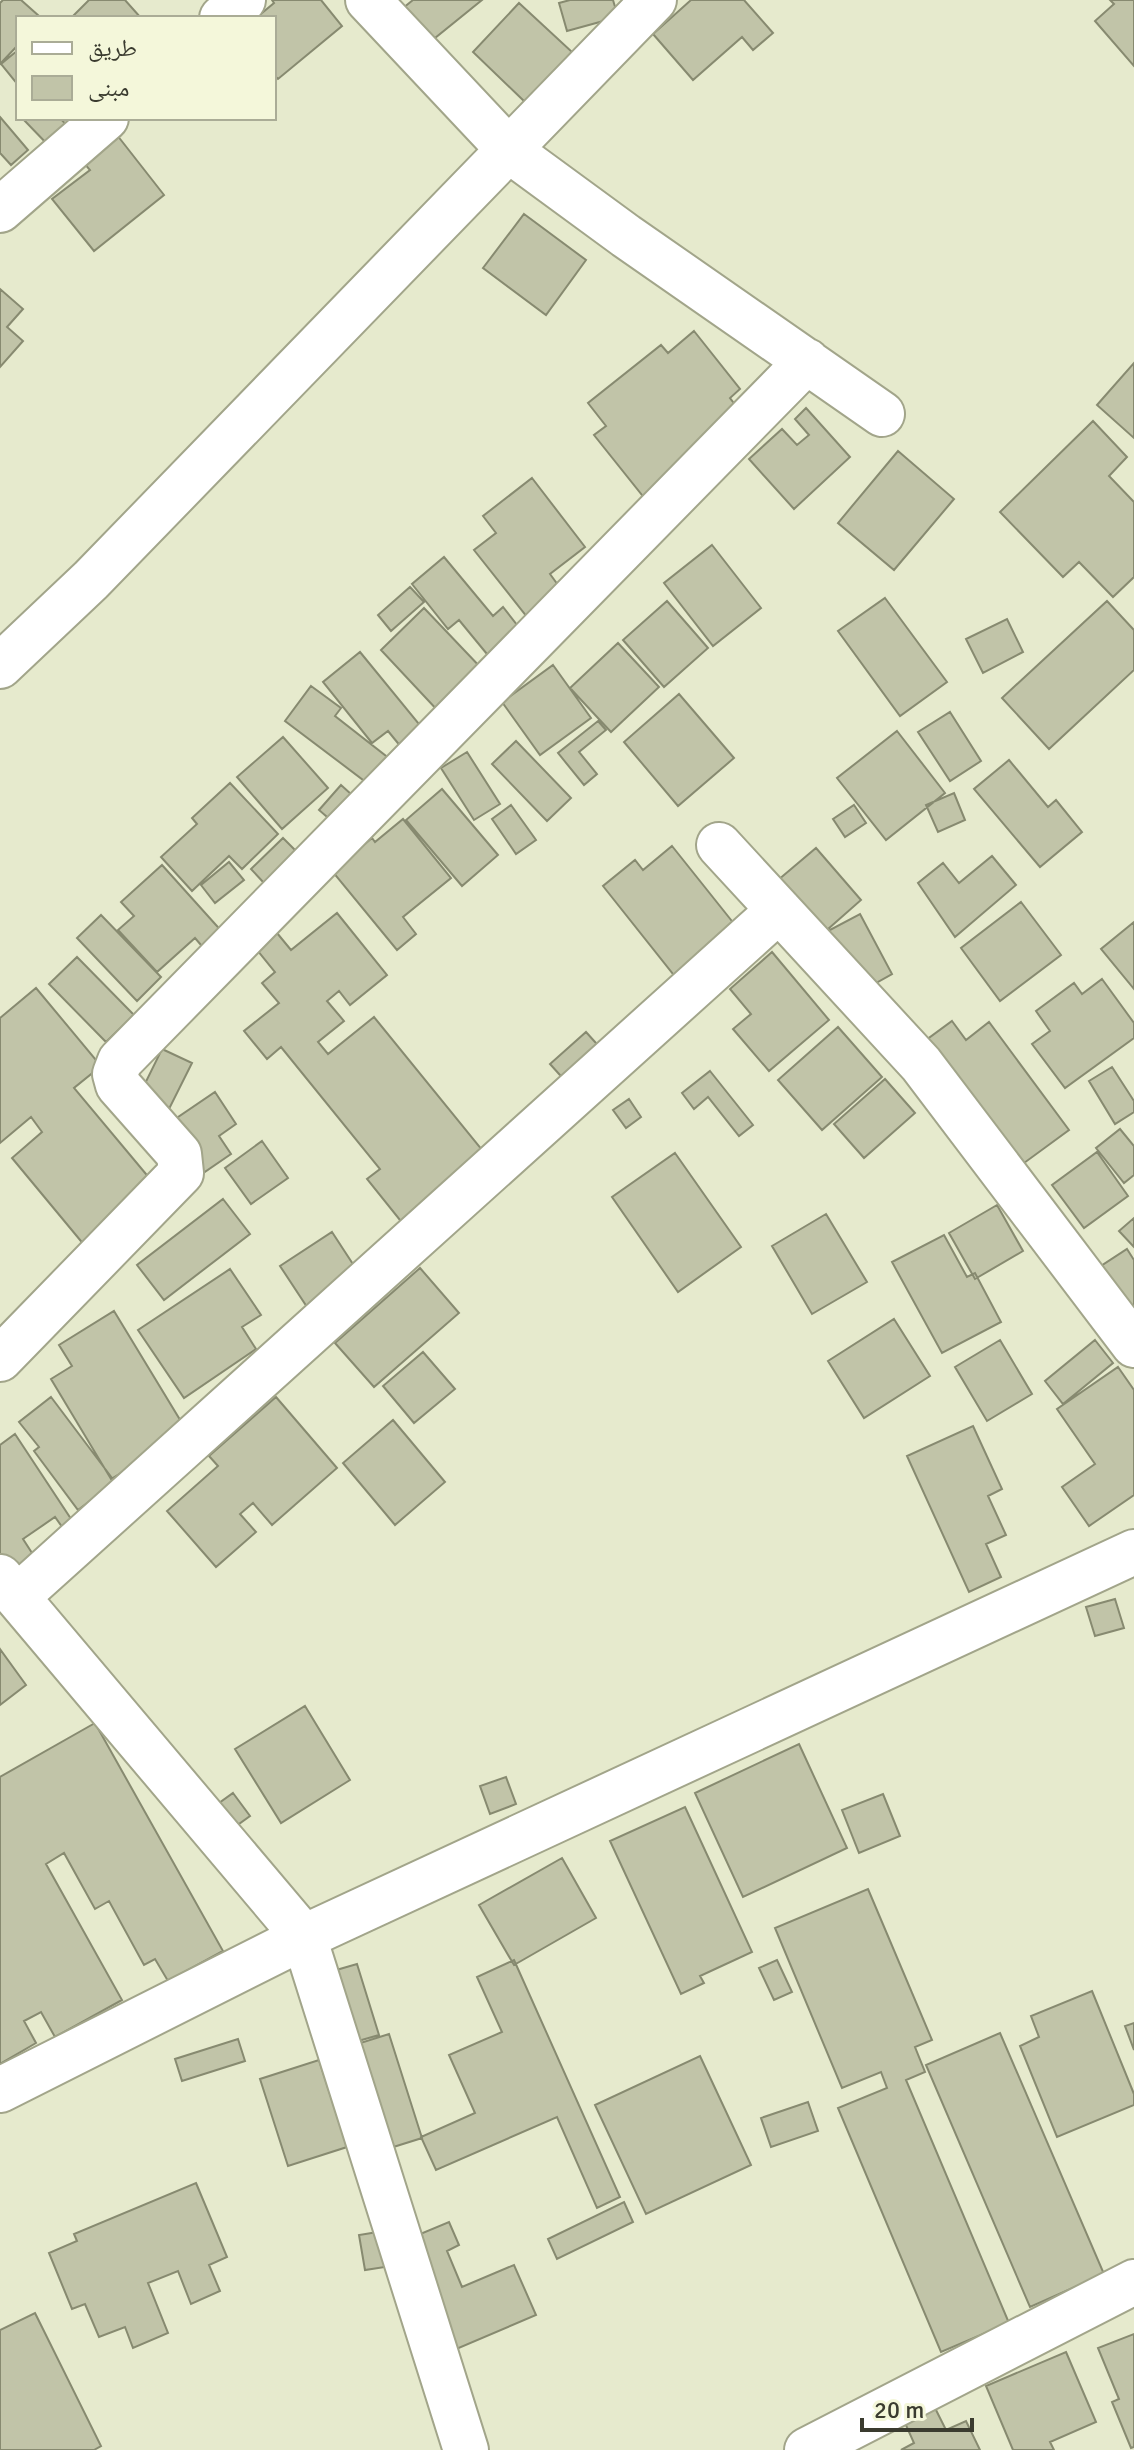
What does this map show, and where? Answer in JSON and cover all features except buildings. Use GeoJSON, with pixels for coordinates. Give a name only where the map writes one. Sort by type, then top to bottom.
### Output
{"type":"FeatureCollection","features":[{"type":"Feature","properties":{"kind":"street"},"geometry":{"type":"LineString","coordinates":[[224,16],[243,0]]}},
{"type":"Feature","properties":{"kind":"street"},"geometry":{"type":"LineString","coordinates":[[368,0],[510,151],[882,414]]}},
{"type":"Feature","properties":{"kind":"street"},"geometry":{"type":"LineString","coordinates":[[0,666],[91,580],[654,0]]}},
{"type":"Feature","properties":{"kind":"street"},"geometry":{"type":"LineString","coordinates":[[0,210],[104,120]]}},
{"type":"Feature","properties":{"kind":"street"},"geometry":{"type":"LineString","coordinates":[[0,1359],[181,1173],[179,1154],[118,1085],[115,1074],[120,1061],[807,361]]}},
{"type":"Feature","properties":{"kind":"street"},"geometry":{"type":"LineString","coordinates":[[719,845],[921,1064],[1134,1345]]}},
{"type":"Feature","properties":{"kind":"street"},"geometry":{"type":"LineString","coordinates":[[466,2450],[304,1937],[8,1587],[779,910]]}},
{"type":"Feature","properties":{"kind":"street"},"geometry":{"type":"LineString","coordinates":[[0,2090],[304,1937],[1134,1552]]}},
{"type":"Feature","properties":{"kind":"street"},"geometry":{"type":"LineString","coordinates":[[807,2450],[1134,2282]]}}]}
